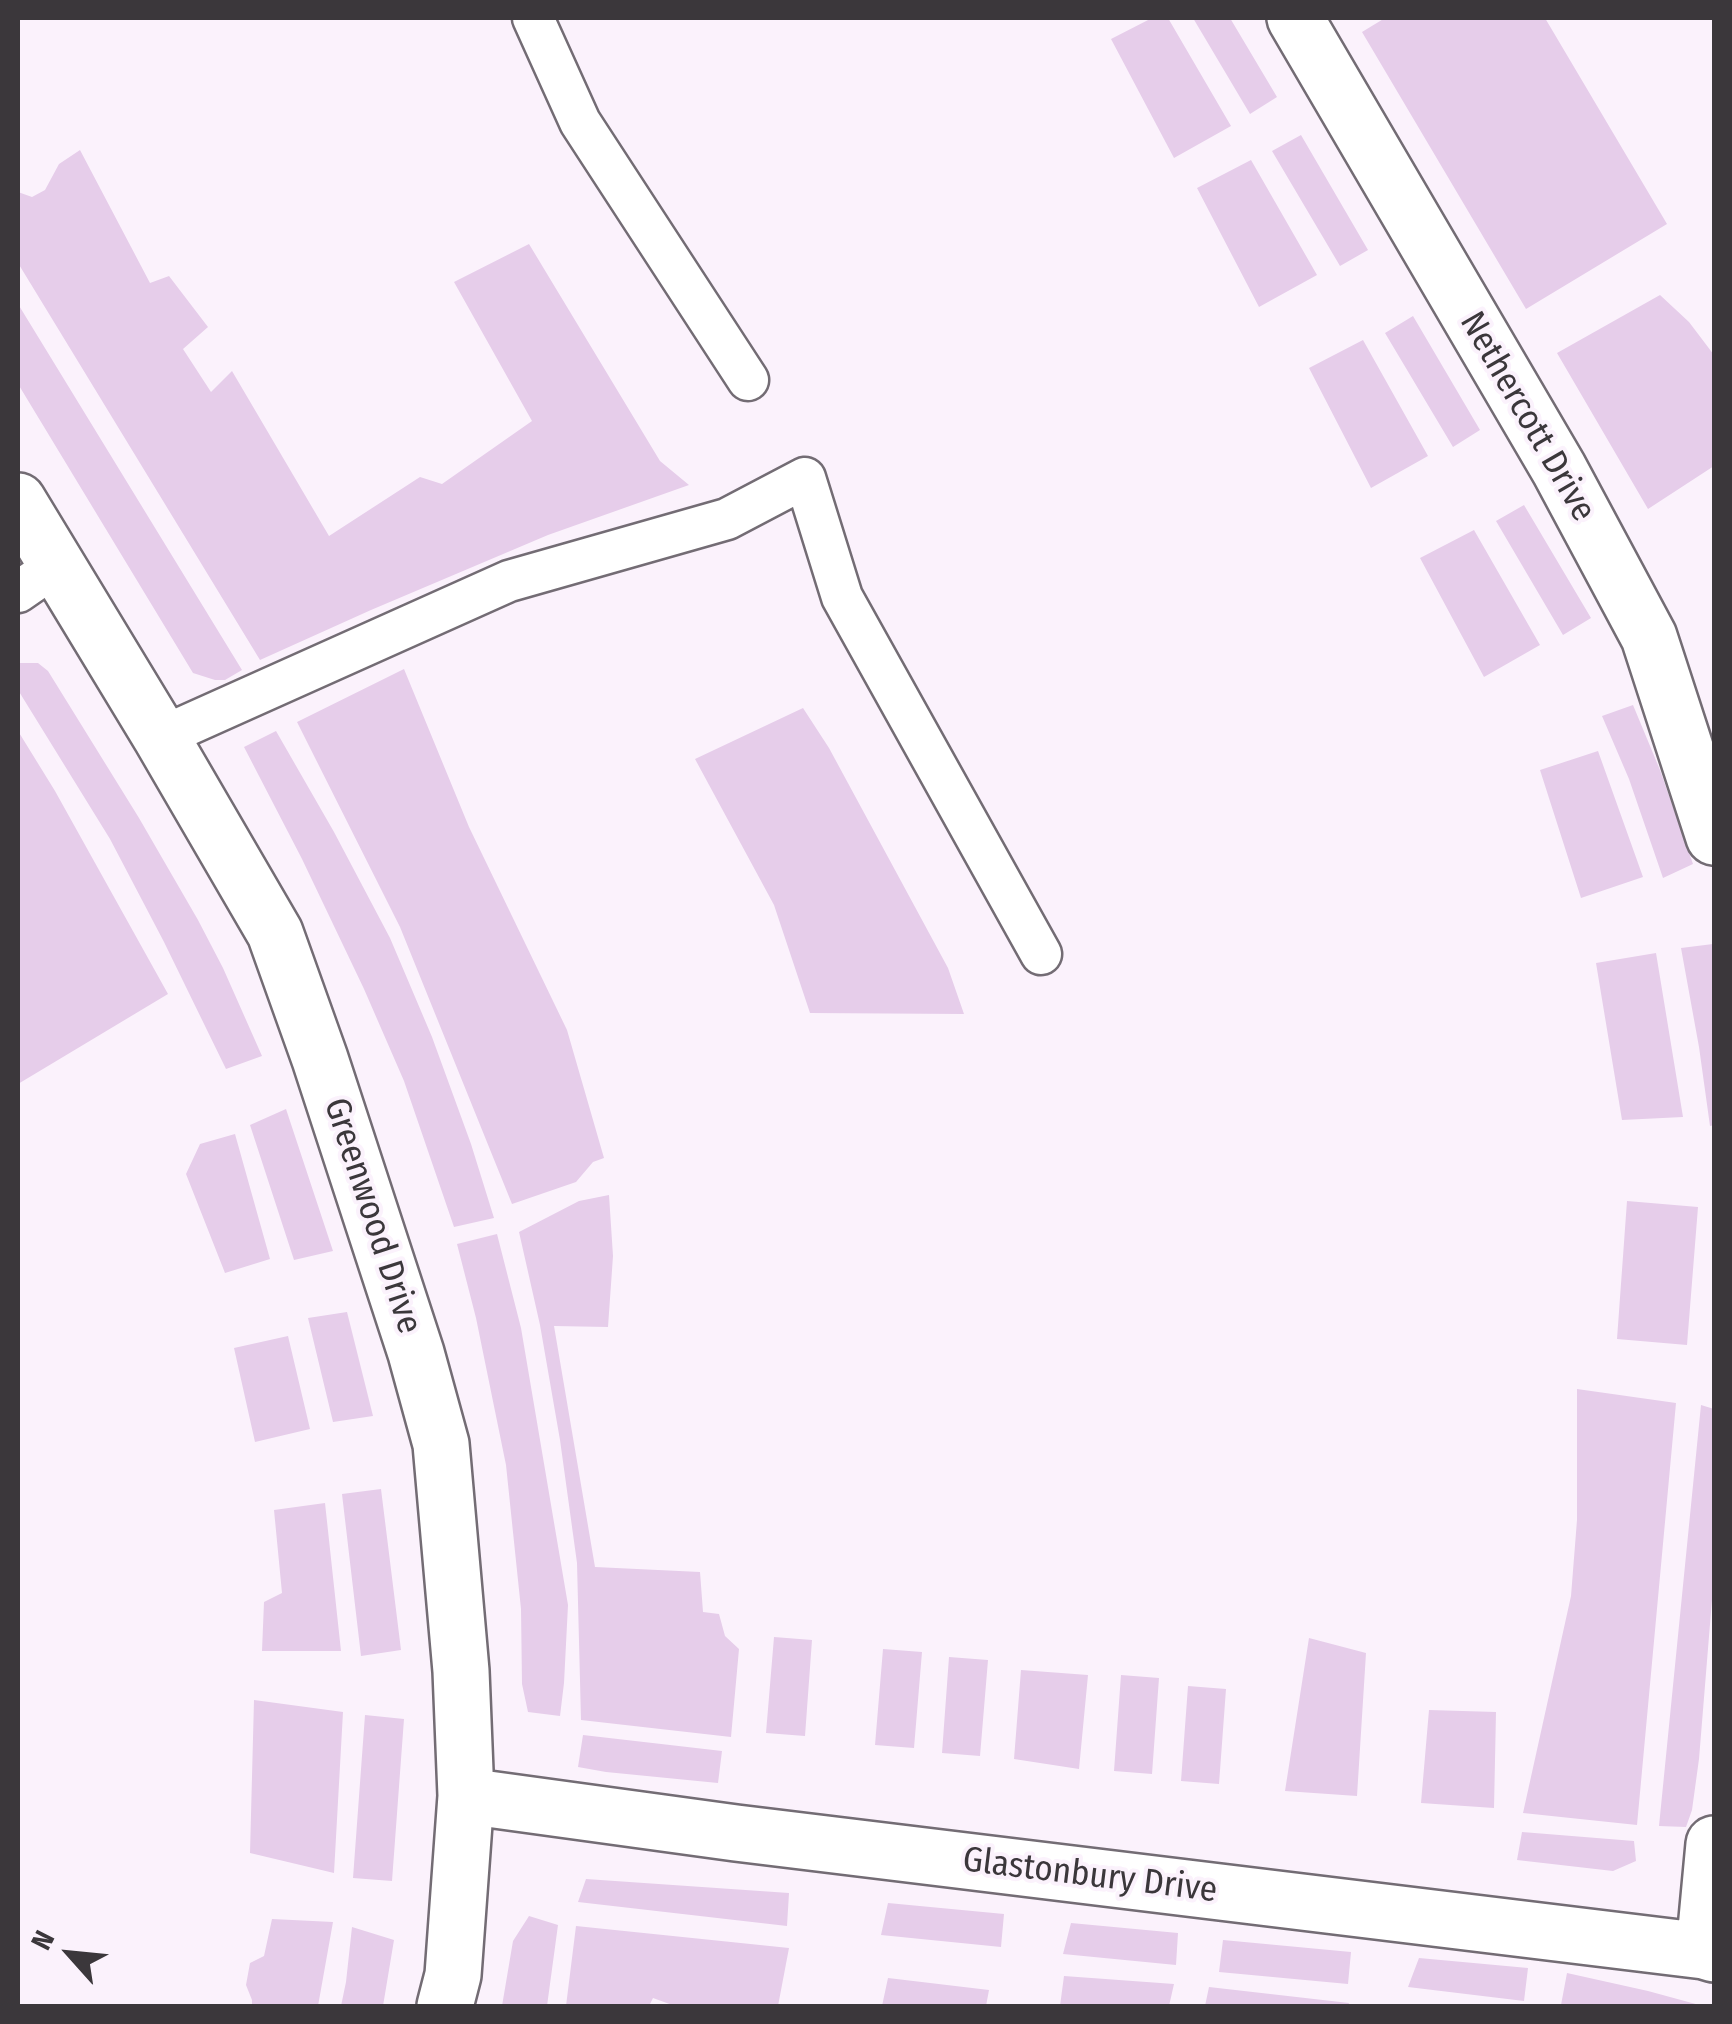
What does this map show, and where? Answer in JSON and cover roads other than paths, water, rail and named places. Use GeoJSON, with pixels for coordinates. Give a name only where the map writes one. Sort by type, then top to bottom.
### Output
{"type":"FeatureCollection","features":[{"type":"Feature","properties":{"kind":"street","name":"Nethercott Drive"},"geometry":{"type":"LineString","coordinates":[[1295,18],[1559,469],[1649,636],[1714,837]]}},
{"type":"Feature","properties":{"kind":"street","name":"Greenwood Drive"},"geometry":{"type":"LineString","coordinates":[[18,501],[37,579],[161,737],[276,933],[416,1354],[441,1444],[461,1671],[466,1796],[454,1975],[445,2006]]}},
{"type":"Feature","properties":{"kind":"street","name":"Glastonbury Drive"},"geometry":{"type":"LineString","coordinates":[[466,1796],[736,1834],[1709,1952]]}},
{"type":"Feature","properties":{"kind":"street"},"geometry":{"type":"LineString","coordinates":[[1709,1952],[1714,1844]]}},
{"type":"Feature","properties":{"kind":"lane"},"geometry":{"type":"LineString","coordinates":[[533,18],[580,122],[748,380]]}},
{"type":"Feature","properties":{"kind":"lane"},"geometry":{"type":"LineString","coordinates":[[161,737],[508,581],[726,520],[804,478],[842,597],[1041,954]]}}]}
